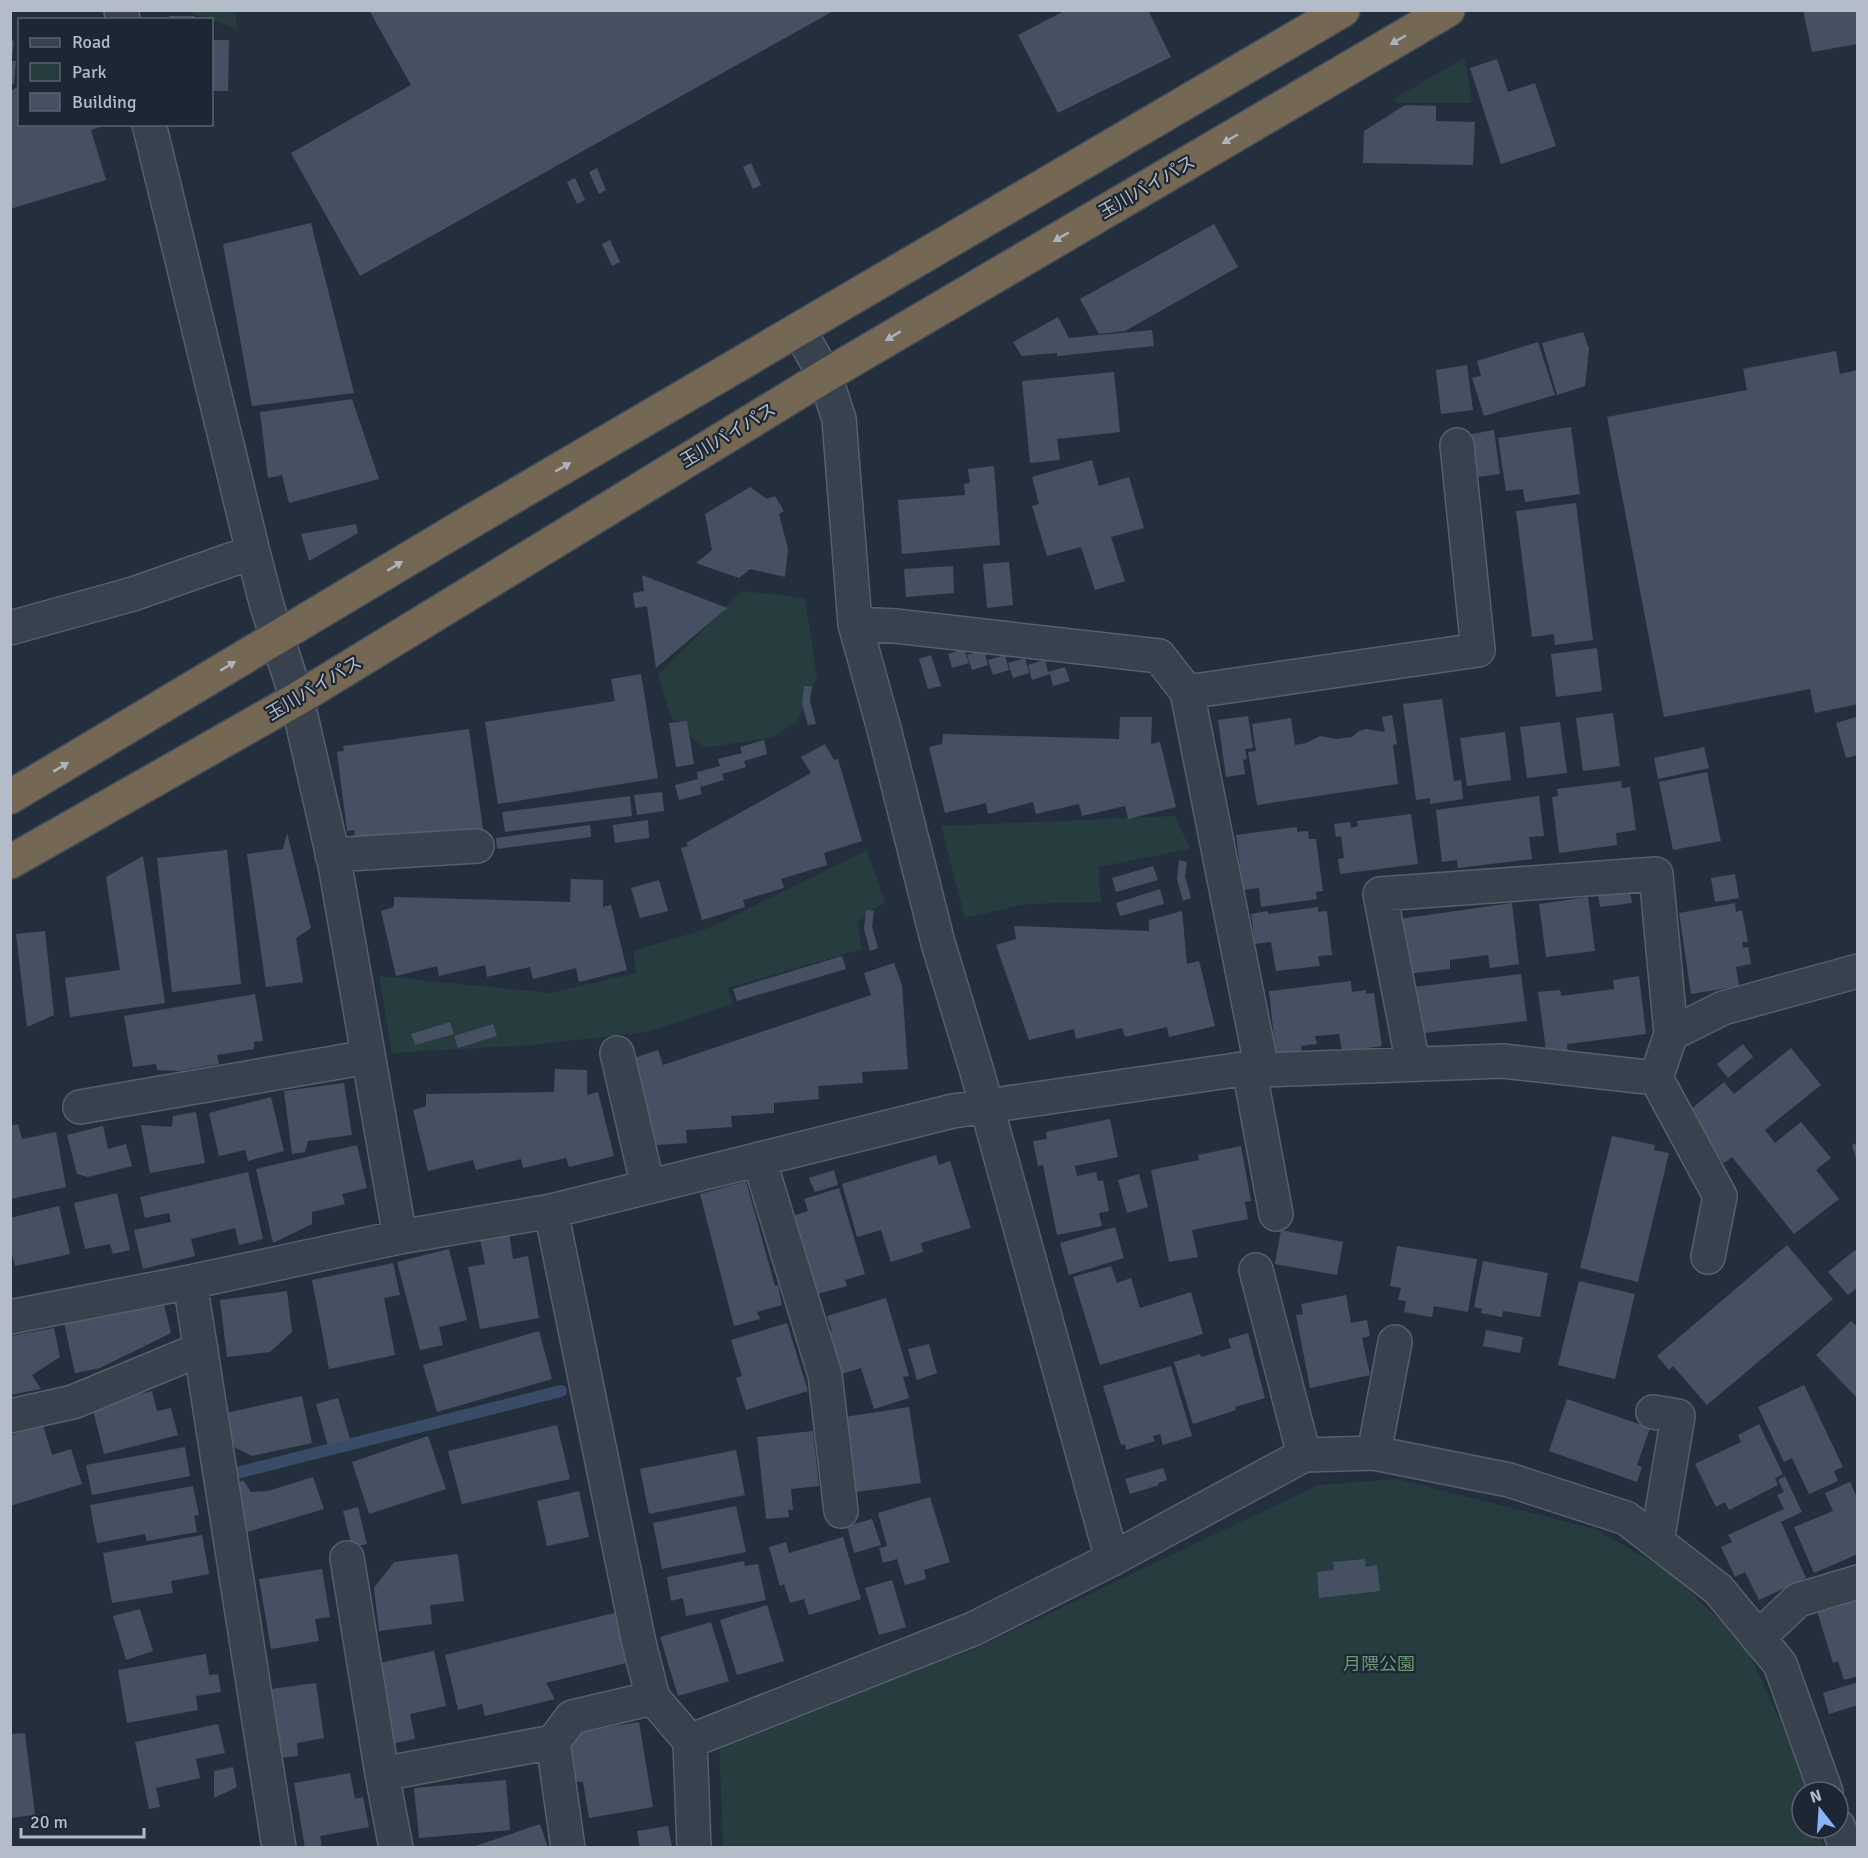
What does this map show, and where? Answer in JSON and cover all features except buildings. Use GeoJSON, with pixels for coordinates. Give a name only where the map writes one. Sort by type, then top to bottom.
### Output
{"type":"FeatureCollection","features":[{"type":"Feature","properties":{"kind":"highway"},"geometry":{"type":"LineString","coordinates":[[10,797],[276,637],[1344,10]]}},
{"type":"Feature","properties":{"kind":"highway","name":"玉川バイパス"},"geometry":{"type":"LineString","coordinates":[[10,862],[297,699],[825,376],[1448,10]]}},
{"type":"Feature","properties":{"kind":"street"},"geometry":{"type":"LineString","coordinates":[[148,126],[253,552],[276,637],[297,699],[332,855],[400,1237]]}},
{"type":"Feature","properties":{"kind":"street"},"geometry":{"type":"LineString","coordinates":[[799,330],[825,376],[839,420],[855,624],[938,943],[986,1106],[1112,1559]]}},
{"type":"Feature","properties":{"kind":"street"},"geometry":{"type":"LineString","coordinates":[[1187,693],[1478,650],[1457,445]]}},
{"type":"Feature","properties":{"kind":"street"},"geometry":{"type":"LineString","coordinates":[[10,628],[133,594],[253,552]]}},
{"type":"Feature","properties":{"kind":"street"},"geometry":{"type":"LineString","coordinates":[[855,624],[895,626],[1159,656],[1187,693],[1255,1069],[1276,1214]]}},
{"type":"Feature","properties":{"kind":"street"},"geometry":{"type":"LineString","coordinates":[[332,855],[477,846]]}},
{"type":"Feature","properties":{"kind":"street"},"geometry":{"type":"LineString","coordinates":[[1413,1064],[1380,894],[1656,874],[1671,1034],[1656,1078],[1720,1196],[1708,1257]]}},
{"type":"Feature","properties":{"kind":"street"},"geometry":{"type":"LineString","coordinates":[[1671,1034],[1724,1008],[1857,971]]}},
{"type":"Feature","properties":{"kind":"street"},"geometry":{"type":"LineString","coordinates":[[616,1053],[648,1187]]}},
{"type":"Feature","properties":{"kind":"street"},"geometry":{"type":"LineString","coordinates":[[81,1107],[368,1057]]}},
{"type":"Feature","properties":{"kind":"street"},"geometry":{"type":"LineString","coordinates":[[10,1317],[190,1282],[400,1237],[551,1211],[953,1111],[986,1106],[1255,1069],[1503,1061],[1656,1078]]}},
{"type":"Feature","properties":{"kind":"street"},"geometry":{"type":"LineString","coordinates":[[759,1158],[825,1375],[841,1511]]}},
{"type":"Feature","properties":{"kind":"street"},"geometry":{"type":"LineString","coordinates":[[551,1211],[639,1643],[653,1698],[690,1741],[694,1848]]}},
{"type":"Feature","properties":{"kind":"street"},"geometry":{"type":"LineString","coordinates":[[1256,1270],[1304,1455]]}},
{"type":"Feature","properties":{"kind":"street"},"geometry":{"type":"LineString","coordinates":[[190,1282],[279,1848]]}},
{"type":"Feature","properties":{"kind":"street"},"geometry":{"type":"LineString","coordinates":[[1374,1453],[1395,1342]]}},
{"type":"Feature","properties":{"kind":"street"},"geometry":{"type":"LineString","coordinates":[[10,1416],[73,1402],[201,1349]]}},
{"type":"Feature","properties":{"kind":"street"},"geometry":{"type":"LineString","coordinates":[[1653,1413],[1678,1416],[1657,1542]]}},
{"type":"Feature","properties":{"kind":"street"},"geometry":{"type":"LineString","coordinates":[[690,1741],[974,1629],[1112,1559],[1304,1455],[1374,1453],[1509,1480],[1626,1518],[1718,1589],[1780,1664],[1822,1780]]}},
{"type":"Feature","properties":{"kind":"street"},"geometry":{"type":"LineString","coordinates":[[346,1558],[396,1848]]}},
{"type":"Feature","properties":{"kind":"street"},"geometry":{"type":"LineString","coordinates":[[1758,1638],[1798,1600],[1857,1582]]}},
{"type":"Feature","properties":{"kind":"street"},"geometry":{"type":"LineString","coordinates":[[382,1774],[553,1742],[572,1717],[653,1698]]}},
{"type":"Feature","properties":{"kind":"street"},"geometry":{"type":"LineString","coordinates":[[553,1742],[568,1848]]}},
{"type":"Feature","properties":{"kind":"green space"},"geometry":{"type":"Polygon","coordinates":[[[185,11],[235,11],[237,29],[213,21],[213,18],[205,18],[185,11]]]}},
{"type":"Feature","properties":{"kind":"green space"},"geometry":{"type":"Polygon","coordinates":[[[1465,58],[1472,103],[1396,103],[1395,98],[1465,58]]]}},
{"type":"Feature","properties":{"kind":"green space"},"geometry":{"type":"Polygon","coordinates":[[[742,591],[805,598],[817,678],[797,722],[773,737],[703,748],[671,717],[658,675],[742,591]]]}},
{"type":"Feature","properties":{"kind":"green space"},"geometry":{"type":"Polygon","coordinates":[[[1175,816],[1190,849],[1098,867],[1101,902],[1027,904],[965,918],[941,826],[1175,816]]]}},
{"type":"Feature","properties":{"kind":"green space"},"geometry":{"type":"Polygon","coordinates":[[[867,850],[885,902],[857,922],[862,949],[727,988],[733,1004],[647,1032],[532,1045],[392,1053],[379,976],[550,993],[636,973],[633,951],[709,928],[867,850]]]}},
{"type":"Feature","properties":{"kind":"green space","name":"月隈公園"},"geometry":{"type":"Polygon","coordinates":[[[1397,1479],[1595,1529],[1668,1571],[1745,1644],[1792,1747],[1803,1780],[1790,1780],[1790,1840],[1822,1840],[1825,1847],[723,1847],[719,1742],[975,1649],[1318,1485],[1397,1479]]]}},
{"type":"Feature","properties":{"kind":"waterway"},"geometry":{"type":"LineString","coordinates":[[229,1475],[561,1391]]}}]}
